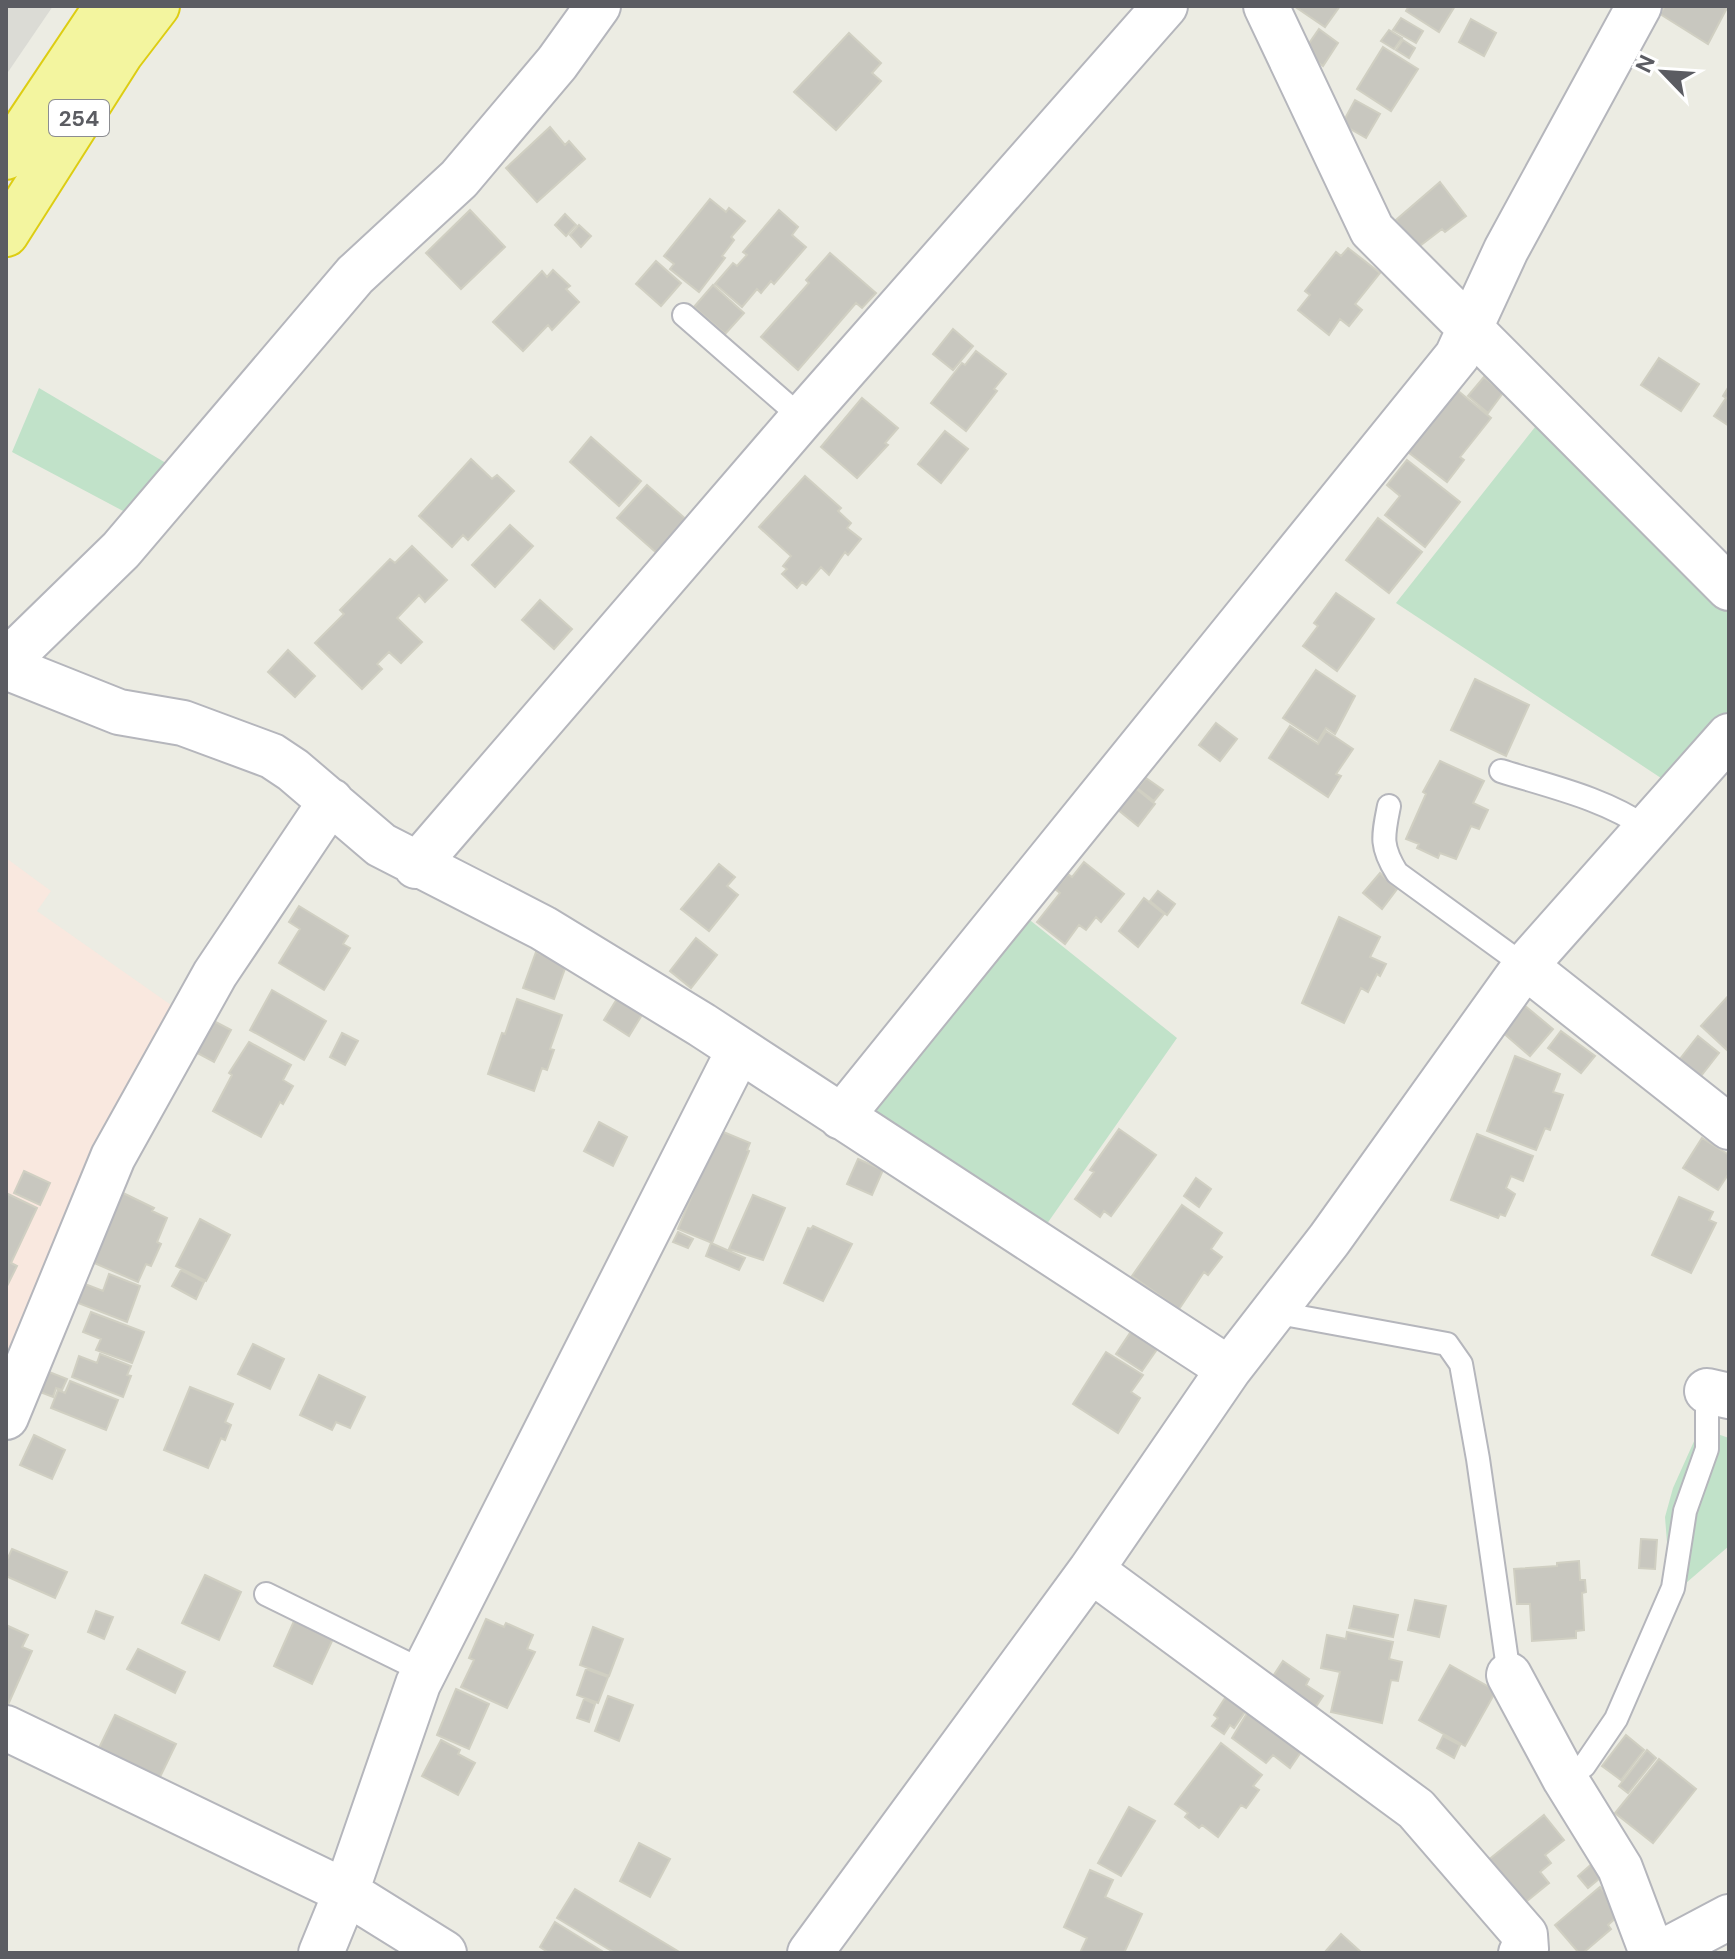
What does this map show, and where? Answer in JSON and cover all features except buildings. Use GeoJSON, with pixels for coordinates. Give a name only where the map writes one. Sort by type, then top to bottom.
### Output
{"type":"FeatureCollection","features":[{"type":"Feature","properties":{"kind":"highway","name":"254"},"geometry":{"type":"LineString","coordinates":[[6,157],[107,6]]}},
{"type":"Feature","properties":{"kind":"highway","name":"254"},"geometry":{"type":"LineString","coordinates":[[6,234],[121,53],[157,6]]}},
{"type":"Feature","properties":{"kind":"street"},"geometry":{"type":"LineString","coordinates":[[598,6],[557,63],[459,179],[355,275],[121,550],[6,664],[119,712],[183,723],[249,745],[293,770],[381,845],[416,866],[543,928],[739,1050],[1229,1369]]}},
{"type":"Feature","properties":{"kind":"street"},"geometry":{"type":"LineString","coordinates":[[416,866],[802,418],[1165,6]]}},
{"type":"Feature","properties":{"kind":"street"},"geometry":{"type":"LineString","coordinates":[[1266,6],[1372,230],[1729,588]]}},
{"type":"Feature","properties":{"kind":"street"},"geometry":{"type":"LineString","coordinates":[[841,1117],[1457,356],[1506,250],[1639,6]]}},
{"type":"Feature","properties":{"kind":"street"},"geometry":{"type":"LineString","coordinates":[[810,1953],[1091,1570],[1229,1369],[1329,1240],[1525,966],[1729,736]]}},
{"type":"Feature","properties":{"kind":"street"},"geometry":{"type":"LineString","coordinates":[[6,1417],[113,1157],[215,974],[331,801]]}},
{"type":"Feature","properties":{"kind":"street"},"geometry":{"type":"LineString","coordinates":[[1525,966],[1729,1127]]}},
{"type":"Feature","properties":{"kind":"street"},"geometry":{"type":"LineString","coordinates":[[321,1953],[425,1672],[739,1050]]}},
{"type":"Feature","properties":{"kind":"street"},"geometry":{"type":"LineString","coordinates":[[1091,1570],[1416,1809],[1525,1935],[1526,1949],[1521,1953]]}},
{"type":"Feature","properties":{"kind":"street"},"geometry":{"type":"LineString","coordinates":[[1509,1675],[1565,1779],[1620,1868],[1652,1953]]}},
{"type":"Feature","properties":{"kind":"street"},"geometry":{"type":"LineString","coordinates":[[6,1728],[346,1892],[444,1953]]}},
{"type":"Feature","properties":{"kind":"street"},"geometry":{"type":"LineString","coordinates":[[1661,1953],[1729,1917]]}},
{"type":"Feature","properties":{"kind":"lane"},"geometry":{"type":"LineString","coordinates":[[684,315],[802,418]]}},
{"type":"Feature","properties":{"kind":"lane"},"geometry":{"type":"LineString","coordinates":[[1501,771],[1603,802],[1647,828]]}},
{"type":"Feature","properties":{"kind":"lane"},"geometry":{"type":"LineString","coordinates":[[1389,806],[1383,836],[1385,854],[1397,873],[1525,966]]}},
{"type":"Feature","properties":{"kind":"lane"},"geometry":{"type":"LineString","coordinates":[[1273,1312],[1447,1344],[1461,1364],[1509,1675]]}},
{"type":"Feature","properties":{"kind":"lane"},"geometry":{"type":"LineString","coordinates":[[1565,1779],[1584,1766],[1616,1719],[1673,1588],[1685,1511],[1707,1449],[1718,1393]]}},
{"type":"Feature","properties":{"kind":"lane"},"geometry":{"type":"LineString","coordinates":[[266,1594],[425,1672]]}},
{"type":"Feature","properties":{"kind":"shaded area"},"geometry":{"type":"Polygon","coordinates":[[[6,6],[53,6],[6,75],[6,6]]]}},
{"type":"Feature","properties":{"kind":"shaded area"},"geometry":{"type":"Polygon","coordinates":[[[6,858],[51,891],[37,911],[181,1012],[6,1389],[6,858]]]}},
{"type":"Feature","properties":{"kind":"green space"},"geometry":{"type":"Polygon","coordinates":[[[39,388],[171,466],[125,512],[12,452],[39,388]]]}},
{"type":"Feature","properties":{"kind":"green space"},"geometry":{"type":"Polygon","coordinates":[[[1539,422],[1729,612],[1729,710],[1664,780],[1396,603],[1539,422]]]}},
{"type":"Feature","properties":{"kind":"green space"},"geometry":{"type":"Polygon","coordinates":[[[1026,917],[1177,1038],[1044,1228],[874,1112],[876,1105],[1026,917]]]}},
{"type":"Feature","properties":{"kind":"green space"},"geometry":{"type":"Polygon","coordinates":[[[1700,1428],[1729,1438],[1729,1546],[1686,1583],[1670,1580],[1665,1517],[1673,1488],[1700,1428]]]}}]}
